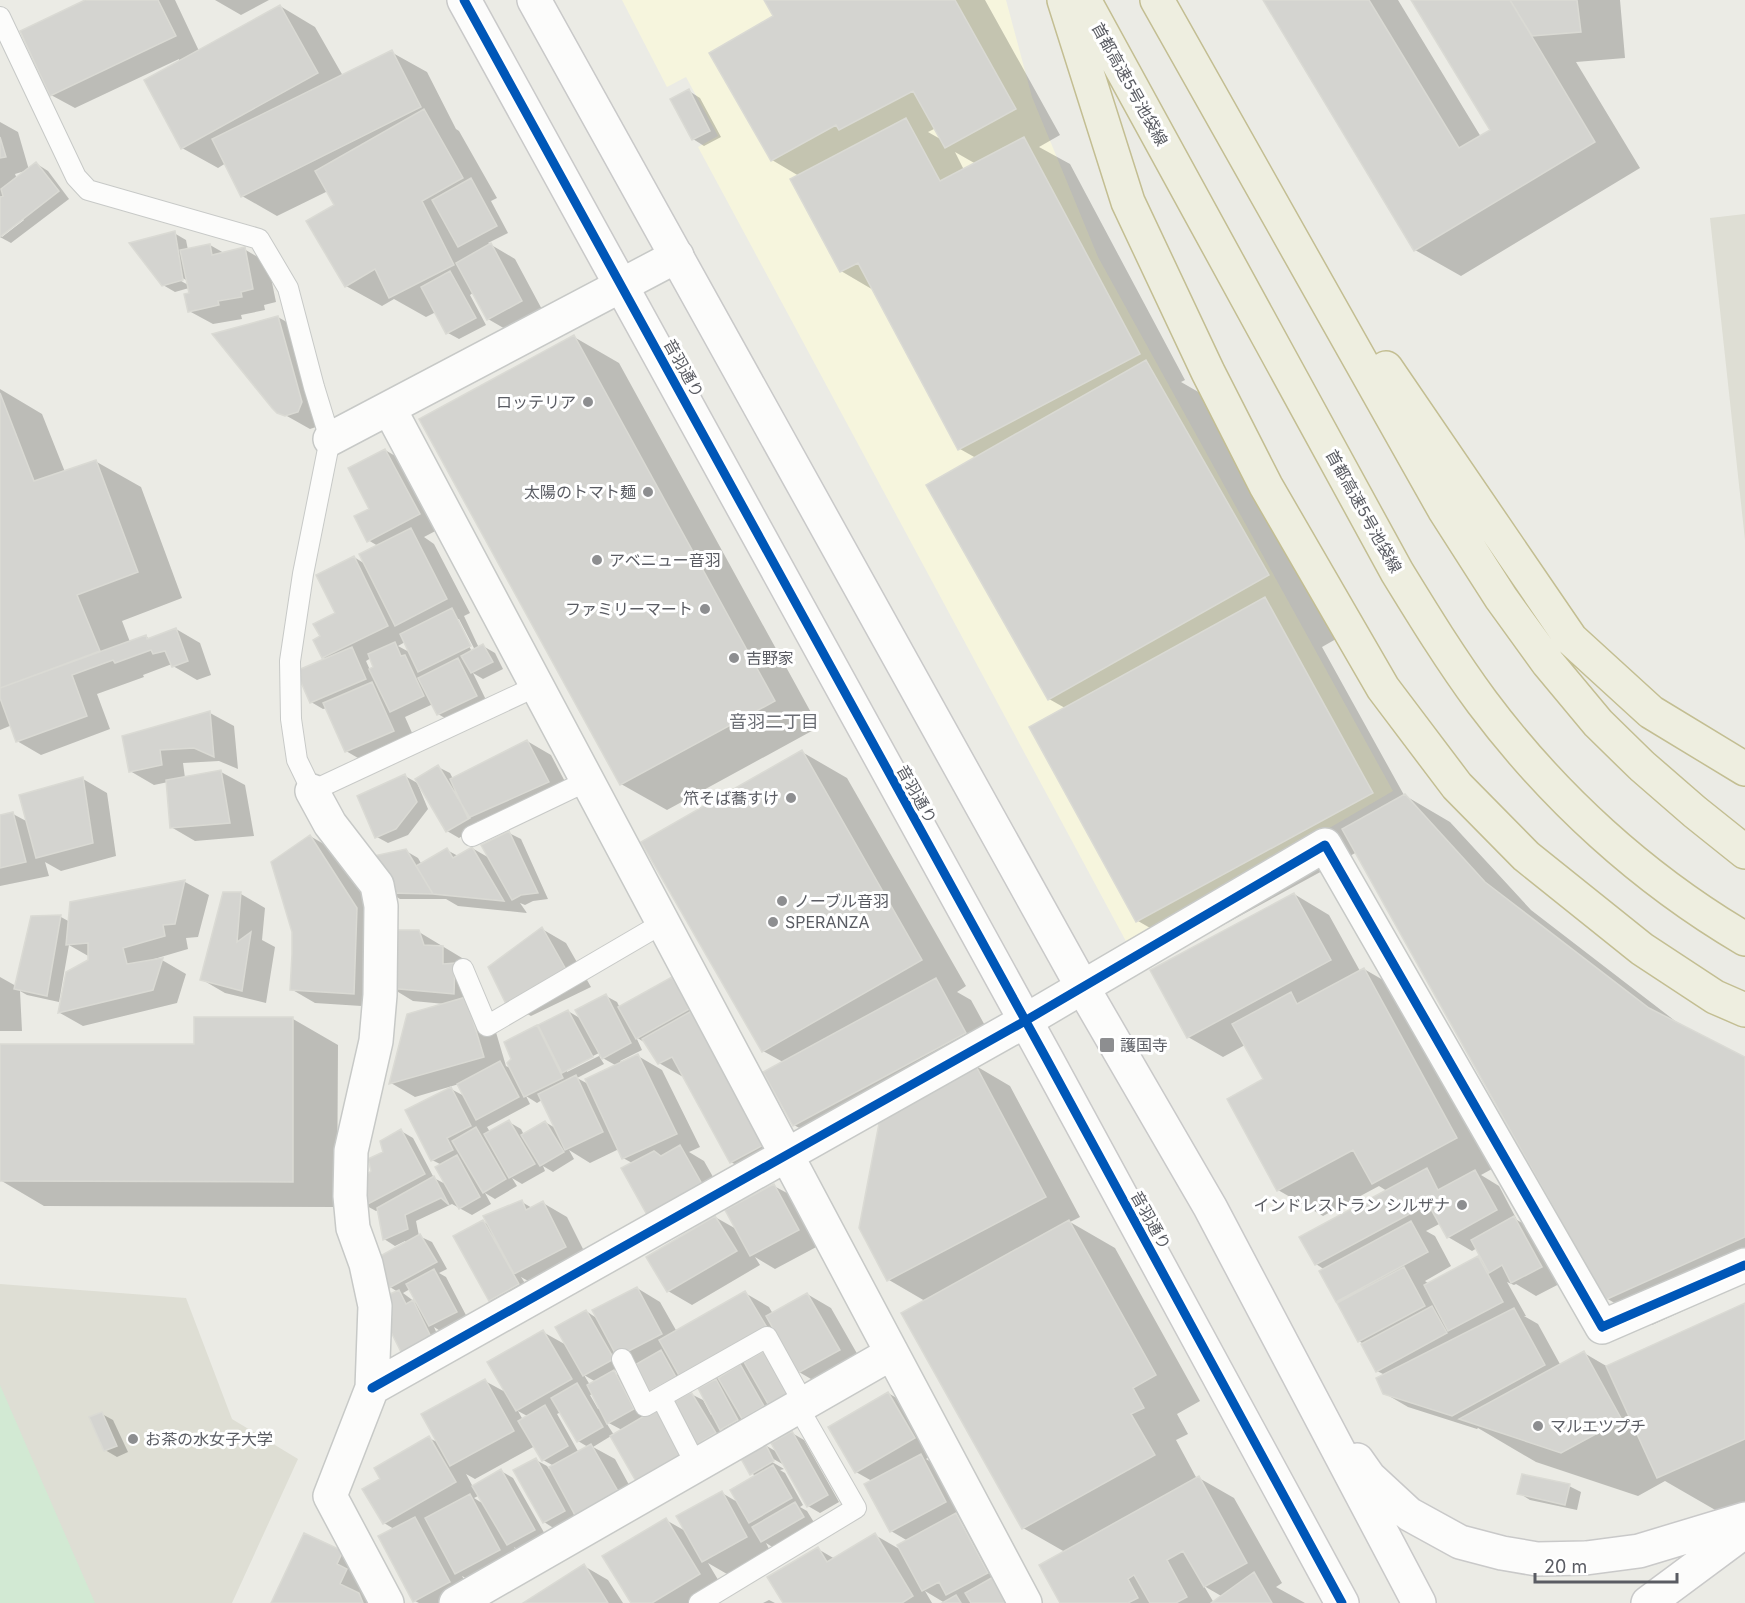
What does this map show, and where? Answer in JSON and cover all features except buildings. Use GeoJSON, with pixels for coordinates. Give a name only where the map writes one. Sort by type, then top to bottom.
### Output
{"type":"FeatureCollection","features":[{"type":"Feature","properties":{"kind":"highway"},"geometry":{"type":"LineString","coordinates":[[1064,0],[1128,202],[1208,372],[1266,486],[1383,688],[1457,786],[1526,855],[1642,948],[1715,997],[1745,1010]]}},
{"type":"Feature","properties":{"kind":"highway","name":"首都高速5号池袋線"},"geometry":{"type":"LineString","coordinates":[[1084,0],[1397,572],[1436,637],[1505,730],[1582,816],[1647,872],[1710,919],[1745,939]]}},
{"type":"Feature","properties":{"kind":"highway"},"geometry":{"type":"LineString","coordinates":[[1156,0],[1444,509],[1501,598],[1548,663],[1598,723],[1695,813],[1745,852]]}},
{"type":"Feature","properties":{"kind":"highway"},"geometry":{"type":"LineString","coordinates":[[1251,168],[1571,639],[1651,712],[1745,769]]}},
{"type":"Feature","properties":{"kind":"street","name":"音羽通り"},"geometry":{"type":"LineString","coordinates":[[464,0],[1342,1603]]}},
{"type":"Feature","properties":{"kind":"street"},"geometry":{"type":"LineString","coordinates":[[534,0],[1083,988],[1210,1207],[1419,1603]]}},
{"type":"Feature","properties":{"kind":"street"},"geometry":{"type":"LineString","coordinates":[[330,439],[677,256]]}},
{"type":"Feature","properties":{"kind":"street"},"geometry":{"type":"LineString","coordinates":[[389,408],[1025,1603]]}},
{"type":"Feature","properties":{"kind":"street"},"geometry":{"type":"LineString","coordinates":[[312,792],[330,824],[377,885],[381,906],[380,995],[376,1041],[351,1151],[350,1185],[353,1228],[366,1264],[375,1306],[372,1388],[330,1496],[387,1603]]}},
{"type":"Feature","properties":{"kind":"street"},"geometry":{"type":"LineString","coordinates":[[372,1388],[1083,988],[1325,845],[1602,1327],[1745,1265]]}},
{"type":"Feature","properties":{"kind":"street"},"geometry":{"type":"LineString","coordinates":[[456,1603],[892,1353]]}},
{"type":"Feature","properties":{"kind":"street"},"geometry":{"type":"LineString","coordinates":[[1298,1376],[1369,1477],[1409,1515],[1460,1542],[1537,1559],[1586,1558],[1639,1551],[1745,1519]]}},
{"type":"Feature","properties":{"kind":"street"},"geometry":{"type":"LineString","coordinates":[[1648,1603],[1745,1531]]}},
{"type":"Feature","properties":{"kind":"lane"},"geometry":{"type":"LineString","coordinates":[[0,17],[76,177],[88,190],[259,239],[288,288],[330,439],[303,574],[290,661],[291,719],[297,760],[312,792],[537,686]]}},
{"type":"Feature","properties":{"kind":"lane"},"geometry":{"type":"LineString","coordinates":[[472,836],[588,781]]}},
{"type":"Feature","properties":{"kind":"lane"},"geometry":{"type":"LineString","coordinates":[[463,969],[487,1026],[663,923]]}},
{"type":"Feature","properties":{"kind":"lane"},"geometry":{"type":"LineString","coordinates":[[622,1359],[645,1406],[767,1337],[856,1508],[699,1603]]}},
{"type":"Feature","properties":{"kind":"lane"},"geometry":{"type":"LineString","coordinates":[[660,1396],[696,1465]]}},
{"type":"Feature","properties":{"kind":"shaded area"},"geometry":{"type":"Polygon","coordinates":[[[622,0],[1006,0],[1032,97],[1098,257],[1393,791],[1128,945],[698,147],[718,136],[686,77],[667,87],[622,0]]]}},
{"type":"Feature","properties":{"kind":"shaded area"},"geometry":{"type":"Polygon","coordinates":[[[1745,214],[1745,540],[1710,218],[1745,214]]]}},
{"type":"Feature","properties":{"kind":"shaded area","name":"お茶の水女子大学"},"geometry":{"type":"Polygon","coordinates":[[[0,1284],[186,1298],[232,1419],[298,1459],[232,1603],[0,1603],[0,1284]]]}},
{"type":"Feature","properties":{"kind":"shaded area"},"geometry":{"type":"Polygon","coordinates":[[[0,1385],[95,1603],[0,1603],[0,1385]]]}},
{"type":"Feature","properties":{"kind":"cycle path"},"geometry":{"type":"LineString","coordinates":[[464,0],[1046,1058],[1342,1603]]}},
{"type":"Feature","properties":{"kind":"cycle path"},"geometry":{"type":"LineString","coordinates":[[372,1388],[1025,1021],[1325,845],[1602,1327],[1745,1265]]}},
{"type":"Feature","properties":{"kind":"place","name":"ロッテリア"},"geometry":{"type":"Point","coordinates":[588,402]}},
{"type":"Feature","properties":{"kind":"place","name":"太陽のトマト麺"},"geometry":{"type":"Point","coordinates":[648,492]}},
{"type":"Feature","properties":{"kind":"place","name":"アベニュー音羽"},"geometry":{"type":"Point","coordinates":[597,560]}},
{"type":"Feature","properties":{"kind":"place","name":"ファミリーマート"},"geometry":{"type":"Point","coordinates":[705,609]}},
{"type":"Feature","properties":{"kind":"place","name":"吉野家"},"geometry":{"type":"Point","coordinates":[734,658]}},
{"type":"Feature","properties":{"kind":"place","name":"笊そば蕎すけ"},"geometry":{"type":"Point","coordinates":[791,798]}},
{"type":"Feature","properties":{"kind":"place","name":"ノーブル音羽"},"geometry":{"type":"Point","coordinates":[782,901]}},
{"type":"Feature","properties":{"kind":"place","name":"SPERANZA"},"geometry":{"type":"Point","coordinates":[773,922]}},
{"type":"Feature","properties":{"kind":"place","name":"護国寺"},"geometry":{"type":"Point","coordinates":[1107,1045]}},
{"type":"Feature","properties":{"kind":"place","name":"インドレストラン シルザナ"},"geometry":{"type":"Point","coordinates":[1462,1205]}},
{"type":"Feature","properties":{"kind":"place","name":"マルエツプチ"},"geometry":{"type":"Point","coordinates":[1538,1426]}},
{"type":"Feature","properties":{"kind":"place","name":"お茶の水女子大学"},"geometry":{"type":"Point","coordinates":[133,1439]}},
{"type":"Feature","properties":{"kind":"district","name":"音羽二丁目"},"geometry":{"type":"Point","coordinates":[774,722]}}]}
